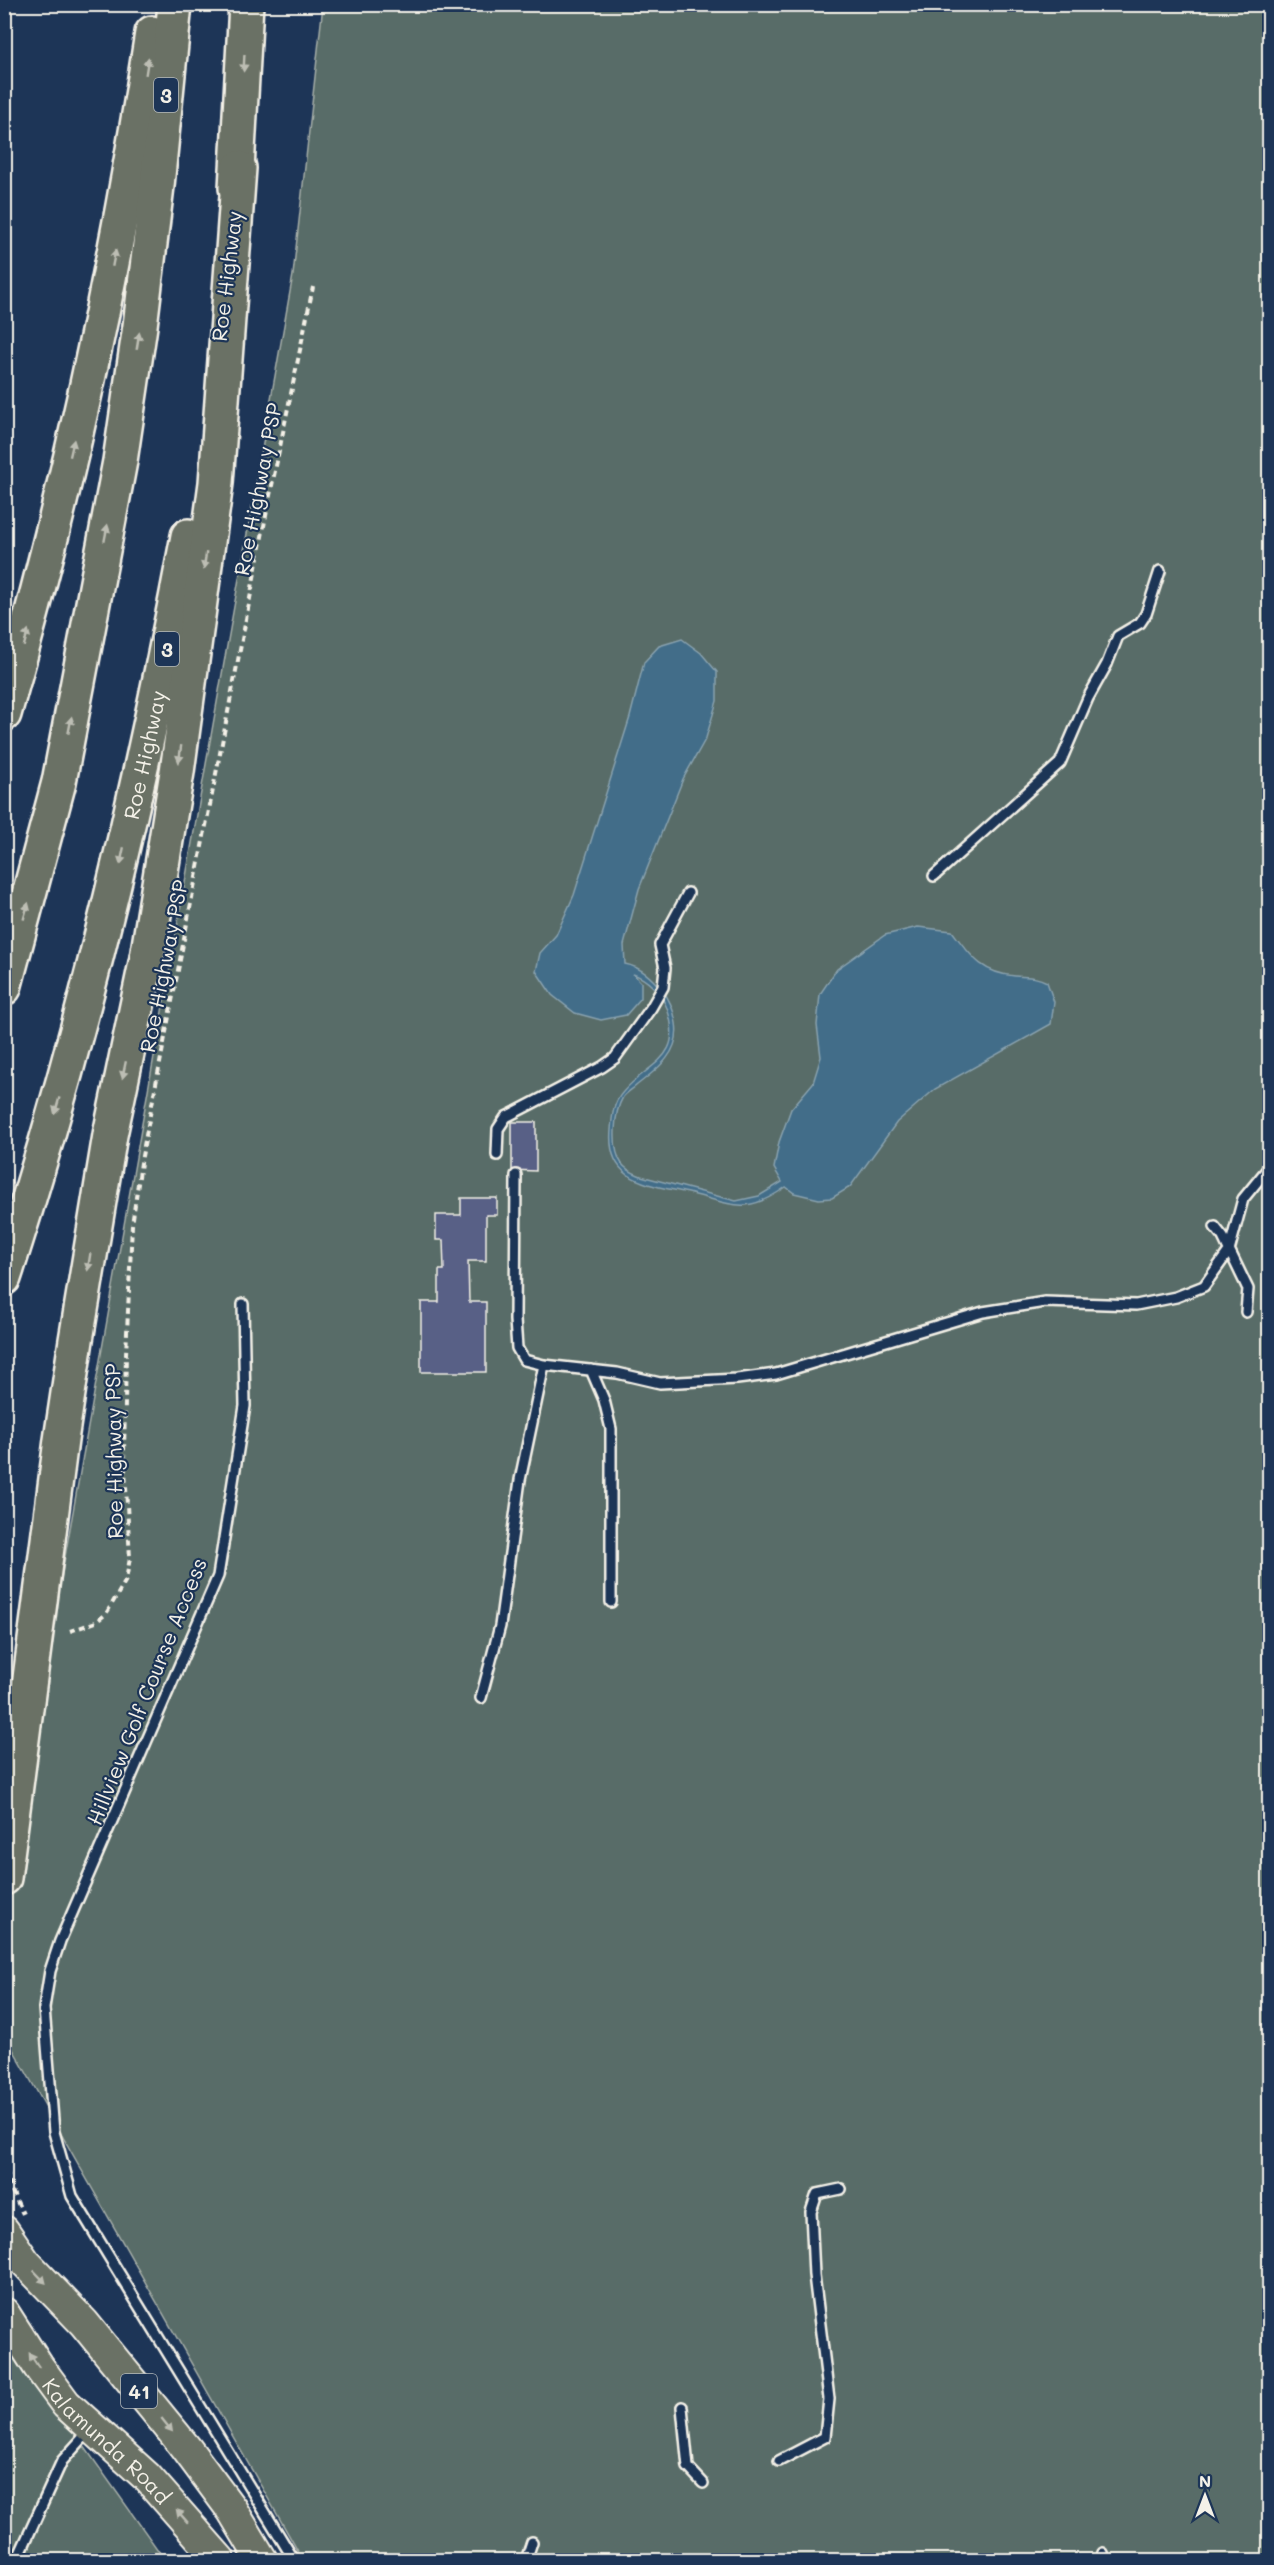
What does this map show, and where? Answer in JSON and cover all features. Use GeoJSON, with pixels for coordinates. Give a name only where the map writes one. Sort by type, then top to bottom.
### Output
{"type":"FeatureCollection","features":[{"type":"Feature","properties":{"kind":"highway"},"geometry":{"type":"LineString","coordinates":[[4,714],[45,562],[98,342],[134,153],[156,4]]}},
{"type":"Feature","properties":{"kind":"highway","name":"3"},"geometry":{"type":"LineString","coordinates":[[4,988],[59,782],[120,461],[140,326],[157,186],[175,4]]}},
{"type":"Feature","properties":{"kind":"highway","name":"Roe Highway"},"geometry":{"type":"LineString","coordinates":[[4,1278],[79,1031],[118,876],[160,685],[207,431],[239,168],[246,4]]}},
{"type":"Feature","properties":{"kind":"highway"},"geometry":{"type":"LineString","coordinates":[[4,1878],[56,1474],[76,1340],[110,1135],[147,958],[179,761],[216,483],[239,168]]}},
{"type":"Feature","properties":{"kind":"main road","name":"41"},"geometry":{"type":"LineString","coordinates":[[15,2226],[25,2262],[84,2323],[186,2448],[232,2510],[262,2560]]}},
{"type":"Feature","properties":{"kind":"main road","name":"Kalamunda Road"},"geometry":{"type":"LineString","coordinates":[[4,2313],[66,2404],[147,2477],[220,2560]]}},
{"type":"Feature","properties":{"kind":"lane"},"geometry":{"type":"LineString","coordinates":[[934,876],[1060,763],[1118,636],[1140,623],[1146,614],[1160,571]]}},
{"type":"Feature","properties":{"kind":"lane"},"geometry":{"type":"LineString","coordinates":[[497,1155],[498,1129],[506,1117],[602,1067],[624,1047],[663,987],[666,968],[660,945],[688,893]]}},
{"type":"Feature","properties":{"kind":"lane"},"geometry":{"type":"LineString","coordinates":[[516,1175],[517,1348],[524,1360],[544,1365],[617,1373],[660,1383],[737,1379],[776,1374],[983,1312],[1045,1302],[1136,1305],[1176,1298],[1204,1286],[1229,1251],[1243,1199],[1269,1166]]}},
{"type":"Feature","properties":{"kind":"lane"},"geometry":{"type":"LineString","coordinates":[[1215,1227],[1223,1237],[1248,1289],[1246,1312]]}},
{"type":"Feature","properties":{"kind":"lane","name":"Hillview Golf Course Access"},"geometry":{"type":"LineString","coordinates":[[243,1304],[245,1406],[218,1575],[60,1941],[50,1971],[44,2008],[54,2132],[72,2196],[294,2560]]}},
{"type":"Feature","properties":{"kind":"lane"},"geometry":{"type":"LineString","coordinates":[[482,1698],[500,1626],[520,1480],[544,1365]]}},
{"type":"Feature","properties":{"kind":"lane"},"geometry":{"type":"LineString","coordinates":[[591,1370],[604,1400],[611,1429],[611,1602]]}},
{"type":"Feature","properties":{"kind":"lane"},"geometry":{"type":"LineString","coordinates":[[779,2462],[825,2438],[829,2399],[814,2275],[811,2212],[817,2194],[841,2189]]}},
{"type":"Feature","properties":{"kind":"lane"},"geometry":{"type":"LineString","coordinates":[[682,2407],[688,2467],[702,2483]]}},
{"type":"Feature","properties":{"kind":"lane"},"geometry":{"type":"LineString","coordinates":[[18,2560],[62,2461],[92,2428]]}},
{"type":"Feature","properties":{"kind":"lane"},"geometry":{"type":"LineString","coordinates":[[526,2560],[532,2542]]}},
{"type":"Feature","properties":{"kind":"path","name":"Roe Highway PSP"},"geometry":{"type":"LineString","coordinates":[[70,1631],[96,1622],[106,1614],[126,1580],[130,1558],[124,1452],[132,1225],[142,1156],[270,495],[313,287]]}},
{"type":"Feature","properties":{"kind":"path"},"geometry":{"type":"LineString","coordinates":[[4,2161],[12,2191],[15,2226]]}},
{"type":"Feature","properties":{"kind":"green space"},"geometry":{"type":"Polygon","coordinates":[[[323,5],[1269,5],[1269,2560],[303,2560],[5,2035],[5,1894],[293,275],[323,5]]]}},
{"type":"Feature","properties":{"kind":"green space"},"geometry":{"type":"Polygon","coordinates":[[[5,2335],[165,2560],[5,2560],[5,2335]]]}},
{"type":"Feature","properties":{"kind":"water"},"geometry":{"type":"Polygon","coordinates":[[[682,639],[701,653],[717,672],[717,701],[706,738],[683,779],[639,889],[624,945],[625,964],[646,974],[667,997],[674,1014],[677,1033],[675,1043],[666,1059],[653,1073],[625,1095],[620,1104],[615,1140],[616,1149],[624,1166],[641,1176],[736,1201],[759,1196],[782,1182],[774,1168],[779,1142],[791,1109],[813,1083],[821,1057],[817,1025],[820,994],[837,969],[885,935],[918,927],[952,931],[971,955],[985,967],[1003,974],[1047,982],[1054,1002],[1051,1024],[935,1089],[897,1122],[850,1187],[832,1198],[819,1199],[794,1193],[786,1187],[760,1201],[740,1205],[730,1204],[647,1184],[624,1171],[616,1161],[611,1148],[614,1110],[623,1092],[668,1050],[671,1025],[667,1008],[653,987],[644,979],[633,974],[641,982],[641,998],[626,1015],[601,1020],[575,1013],[552,995],[536,971],[540,953],[556,935],[574,895],[630,717],[644,662],[659,646],[682,639]]]}},
{"type":"Feature","properties":{"kind":"building"},"geometry":{"type":"Polygon","coordinates":[[[512,1122],[536,1122],[536,1171],[512,1170],[512,1122]]]}},
{"type":"Feature","properties":{"kind":"building"},"geometry":{"type":"Polygon","coordinates":[[[461,1198],[497,1198],[497,1215],[486,1215],[486,1261],[468,1261],[469,1302],[486,1302],[486,1372],[421,1372],[421,1302],[439,1302],[439,1270],[444,1270],[443,1240],[436,1240],[436,1215],[461,1215],[461,1198]]]}}]}
